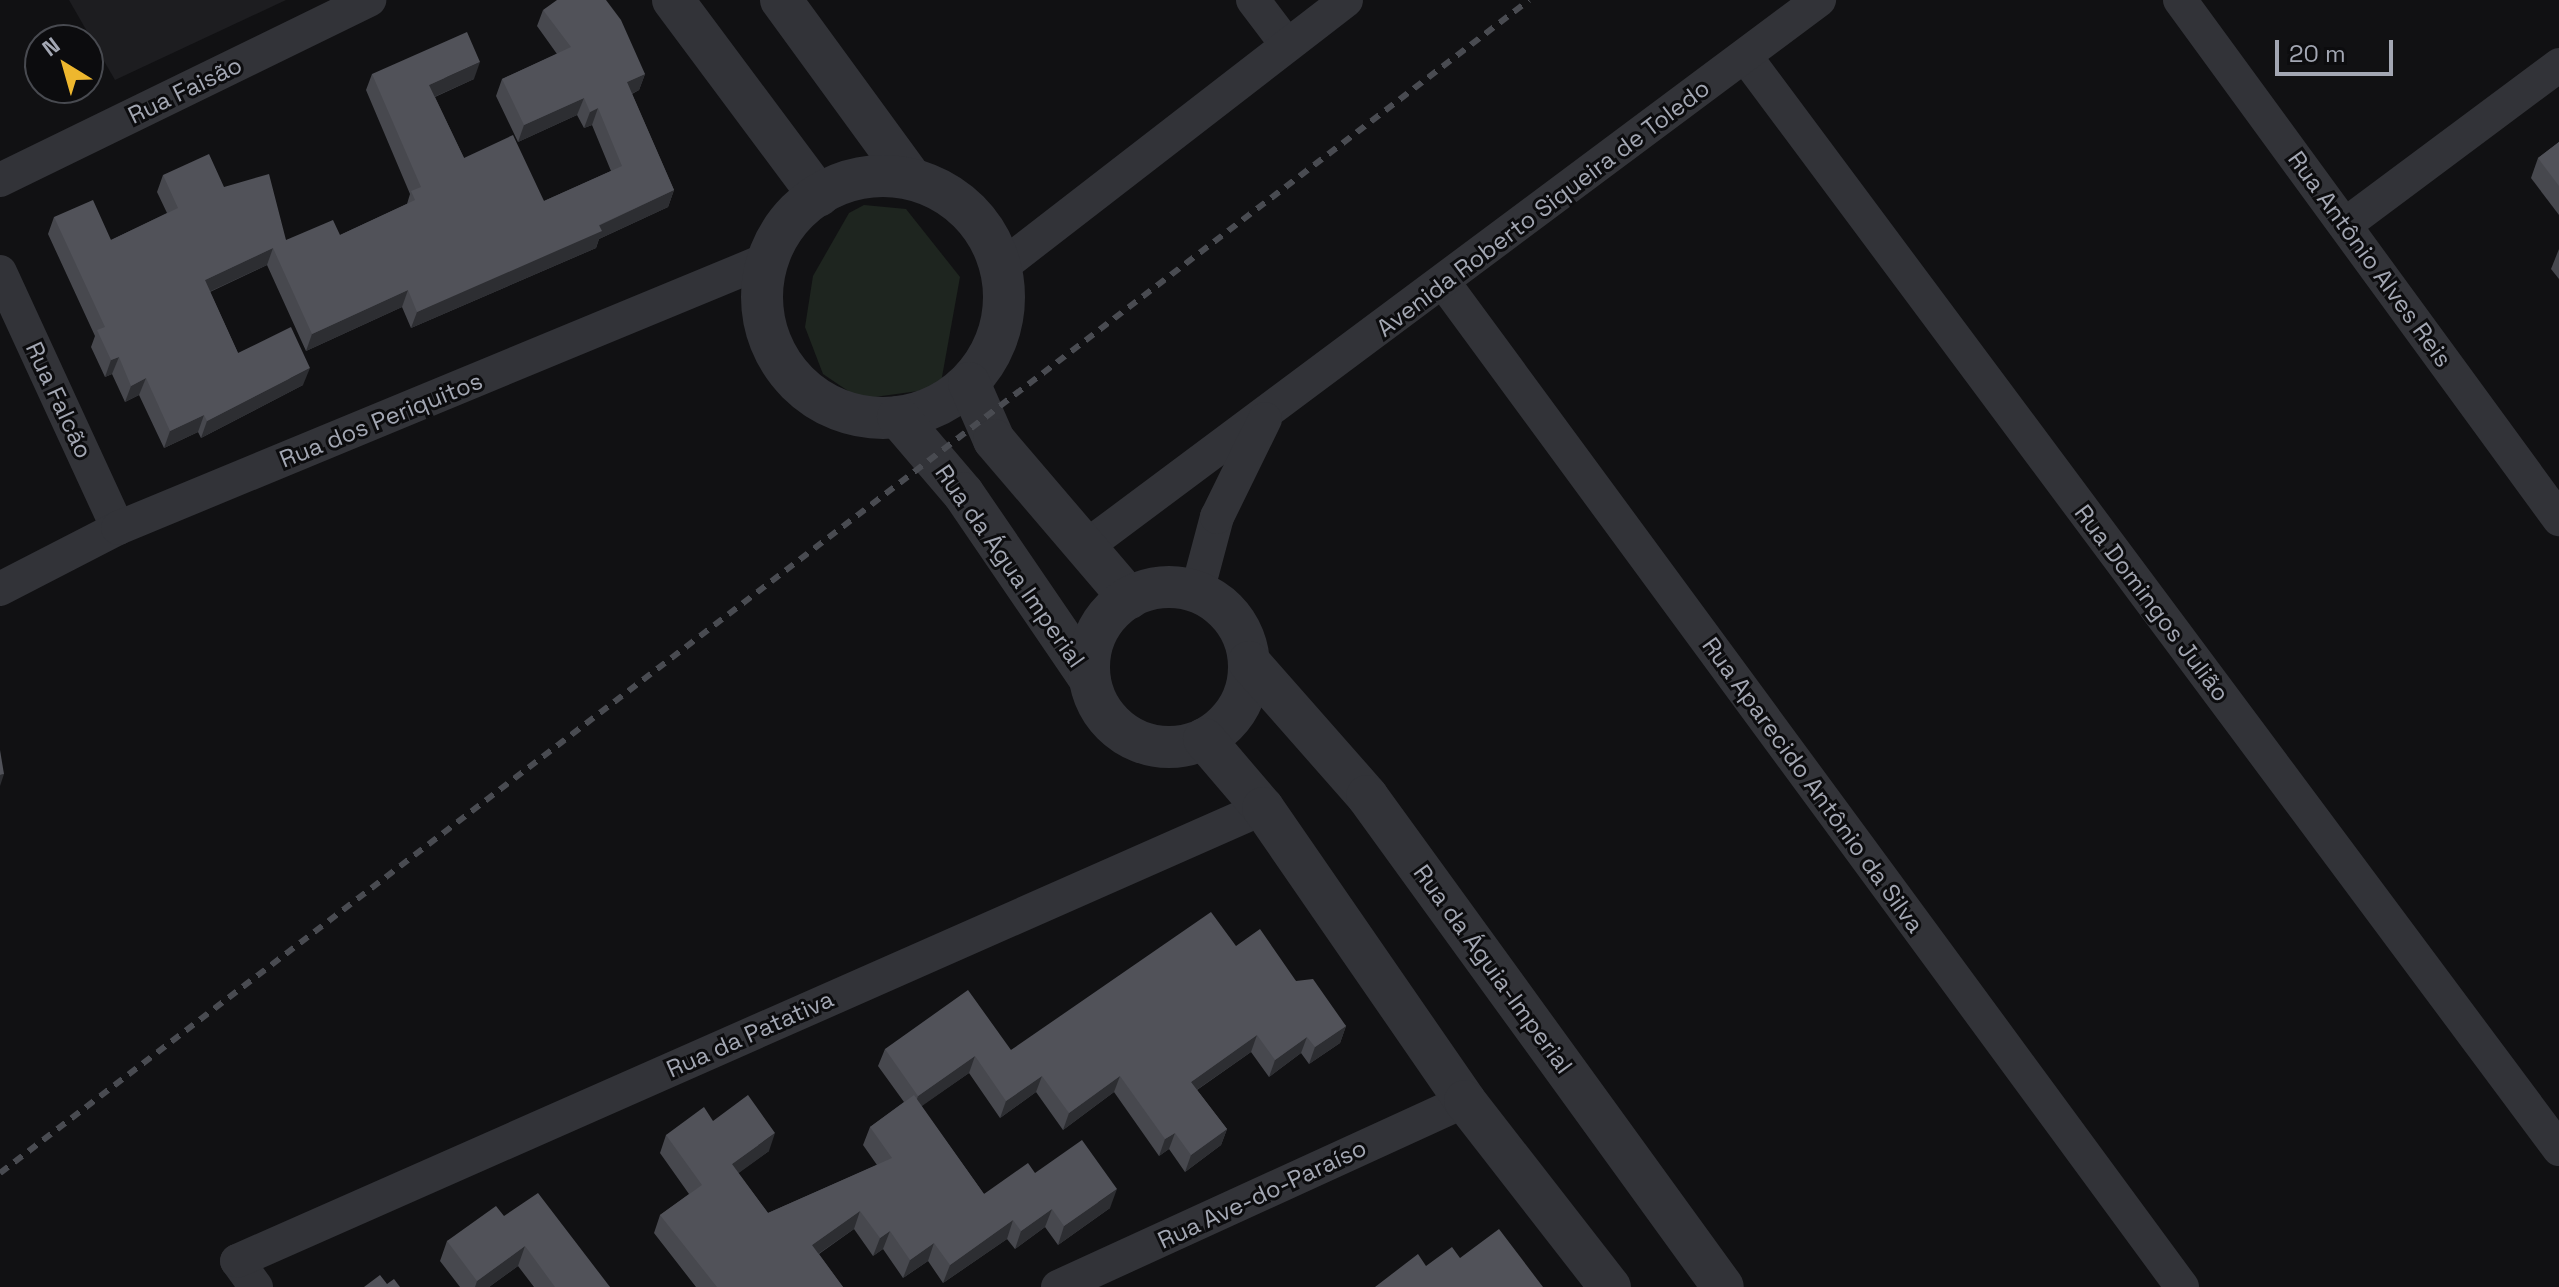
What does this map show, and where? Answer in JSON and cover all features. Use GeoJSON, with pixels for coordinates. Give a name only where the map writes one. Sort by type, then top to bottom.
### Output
{"type":"FeatureCollection","features":[{"type":"Feature","properties":{"kind":"street","name":"Rua Faisão"},"geometry":{"type":"LineString","coordinates":[[0,180],[369,0]]}},
{"type":"Feature","properties":{"kind":"street"},"geometry":{"type":"LineString","coordinates":[[673,0],[819,196]]}},
{"type":"Feature","properties":{"kind":"street"},"geometry":{"type":"LineString","coordinates":[[781,0],[910,177],[972,212],[1001,267],[1004,313],[993,349],[969,383],[939,405],[898,417],[858,416],[820,401],[789,375],[769,340],[761,300],[766,260],[780,231],[819,196],[852,178],[910,177]]}},
{"type":"Feature","properties":{"kind":"street"},"geometry":{"type":"LineString","coordinates":[[1253,0],[1287,45]]}},
{"type":"Feature","properties":{"kind":"street"},"geometry":{"type":"LineString","coordinates":[[1001,267],[1346,0]]}},
{"type":"Feature","properties":{"kind":"street","name":"Avenida Roberto Siqueira de Toledo"},"geometry":{"type":"LineString","coordinates":[[1088,545],[1267,416],[1819,0]]}},
{"type":"Feature","properties":{"kind":"street","name":"Rua Antônio Alves Reis"},"geometry":{"type":"LineString","coordinates":[[2180,0],[2558,515]]}},
{"type":"Feature","properties":{"kind":"street","name":"Rua Domingos Julião"},"geometry":{"type":"LineString","coordinates":[[1745,56],[2559,1149]]}},
{"type":"Feature","properties":{"kind":"street"},"geometry":{"type":"LineString","coordinates":[[2346,224],[2559,65]]}},
{"type":"Feature","properties":{"kind":"street","name":"Rua dos Periquitos"},"geometry":{"type":"LineString","coordinates":[[0,589],[118,528],[766,260]]}},
{"type":"Feature","properties":{"kind":"street","name":"Rua Falcão"},"geometry":{"type":"LineString","coordinates":[[0,272],[118,528]]}},
{"type":"Feature","properties":{"kind":"street","name":"Rua Aparecido Antônio da Silva"},"geometry":{"type":"LineString","coordinates":[[1444,283],[2182,1287]]}},
{"type":"Feature","properties":{"kind":"street"},"geometry":{"type":"LineString","coordinates":[[969,383],[994,440],[1088,545],[1129,598]]}},
{"type":"Feature","properties":{"kind":"street","name":"Avenida Roberto Siqueira de Toledo"},"geometry":{"type":"LineString","coordinates":[[1197,592],[1217,517],[1267,416]]}},
{"type":"Feature","properties":{"kind":"street","name":"Rua da Água Imperial"},"geometry":{"type":"LineString","coordinates":[[898,417],[963,493],[1089,678]]}},
{"type":"Feature","properties":{"kind":"street"},"geometry":{"type":"LineString","coordinates":[[1174,587],[1197,592],[1234,619],[1249,662],[1238,707],[1204,739],[1154,746],[1131,738],[1111,723],[1089,678],[1097,633],[1129,598],[1174,587]]}},
{"type":"Feature","properties":{"kind":"street","name":"Rua da Águia-Imperial"},"geometry":{"type":"LineString","coordinates":[[1249,662],[1367,796],[1723,1287]]}},
{"type":"Feature","properties":{"kind":"street"},"geometry":{"type":"LineString","coordinates":[[1204,739],[1263,808],[1465,1101],[1610,1287]]}},
{"type":"Feature","properties":{"kind":"street","name":"Rua da Patativa"},"geometry":{"type":"LineString","coordinates":[[247,1274],[1263,808]]}},
{"type":"Feature","properties":{"kind":"street","name":"Rua Ave-do-Paraíso"},"geometry":{"type":"LineString","coordinates":[[1058,1287],[1465,1101]]}},
{"type":"Feature","properties":{"kind":"shaded area"},"geometry":{"type":"Polygon","coordinates":[[[69,0],[286,0],[115,80],[104,61],[104,24],[83,24],[69,0]]]}},
{"type":"Feature","properties":{"kind":"shaded area"},"geometry":{"type":"Polygon","coordinates":[[[864,205],[906,209],[960,277],[940,388],[860,399],[823,374],[805,327],[813,276],[849,213],[864,205]]]}},
{"type":"Feature","properties":{"kind":"building"},"geometry":{"type":"Polygon","coordinates":[[[557,0],[606,0],[621,20],[645,74],[627,82],[674,190],[599,225],[602,231],[417,312],[408,290],[312,334],[273,248],[205,280],[238,353],[291,327],[310,368],[207,421],[204,415],[170,431],[146,378],[131,386],[119,357],[111,360],[97,330],[105,327],[54,217],[93,200],[111,240],[178,208],[163,175],[209,154],[224,187],[269,174],[286,240],[333,220],[340,235],[415,200],[411,191],[421,187],[372,74],[467,32],[480,62],[429,85],[464,158],[513,135],[544,201],[622,166],[598,108],[590,112],[584,98],[524,125],[502,79],[571,47],[543,10],[557,0]]]}},
{"type":"Feature","properties":{"kind":"building"},"geometry":{"type":"Polygon","coordinates":[[[2559,142],[2559,186],[2538,158],[2559,142]]]}},
{"type":"Feature","properties":{"kind":"building"},"geometry":{"type":"Polygon","coordinates":[[[0,750],[4,774],[0,775],[0,750]]]}},
{"type":"Feature","properties":{"kind":"building"},"geometry":{"type":"Polygon","coordinates":[[[1211,912],[1236,946],[1260,929],[1296,981],[1313,979],[1346,1026],[1315,1047],[1307,1037],[1275,1060],[1257,1035],[1191,1082],[1227,1129],[1191,1155],[1175,1133],[1165,1139],[1120,1076],[1069,1113],[1042,1076],[1006,1101],[975,1056],[918,1096],[885,1049],[968,990],[1011,1050],[1211,912]]]}},
{"type":"Feature","properties":{"kind":"building"},"geometry":{"type":"Polygon","coordinates":[[[748,1095],[775,1133],[732,1164],[768,1213],[892,1158],[870,1127],[914,1095],[984,1194],[1028,1163],[1035,1173],[1082,1140],[1117,1189],[1064,1226],[1052,1209],[1021,1231],[1013,1220],[950,1265],[934,1243],[910,1260],[890,1231],[880,1238],[860,1211],[812,1245],[843,1287],[717,1287],[660,1215],[702,1185],[666,1135],[704,1107],[713,1121],[748,1095]]]}},
{"type":"Feature","properties":{"kind":"building"},"geometry":{"type":"Polygon","coordinates":[[[538,1193],[610,1287],[555,1287],[525,1246],[477,1281],[447,1241],[496,1206],[504,1216],[538,1193]]]}},
{"type":"Feature","properties":{"kind":"building"},"geometry":{"type":"Polygon","coordinates":[[[1499,1229],[1543,1287],[1375,1287],[1418,1254],[1426,1266],[1452,1247],[1460,1258],[1499,1229]]]}},
{"type":"Feature","properties":{"kind":"building"},"geometry":{"type":"Polygon","coordinates":[[[380,1275],[387,1284],[394,1279],[400,1287],[364,1287],[380,1275]]]}},
{"type":"Feature","properties":{"kind":"railway"},"geometry":{"type":"LineString","coordinates":[[0,1173],[1529,0]]}}]}
